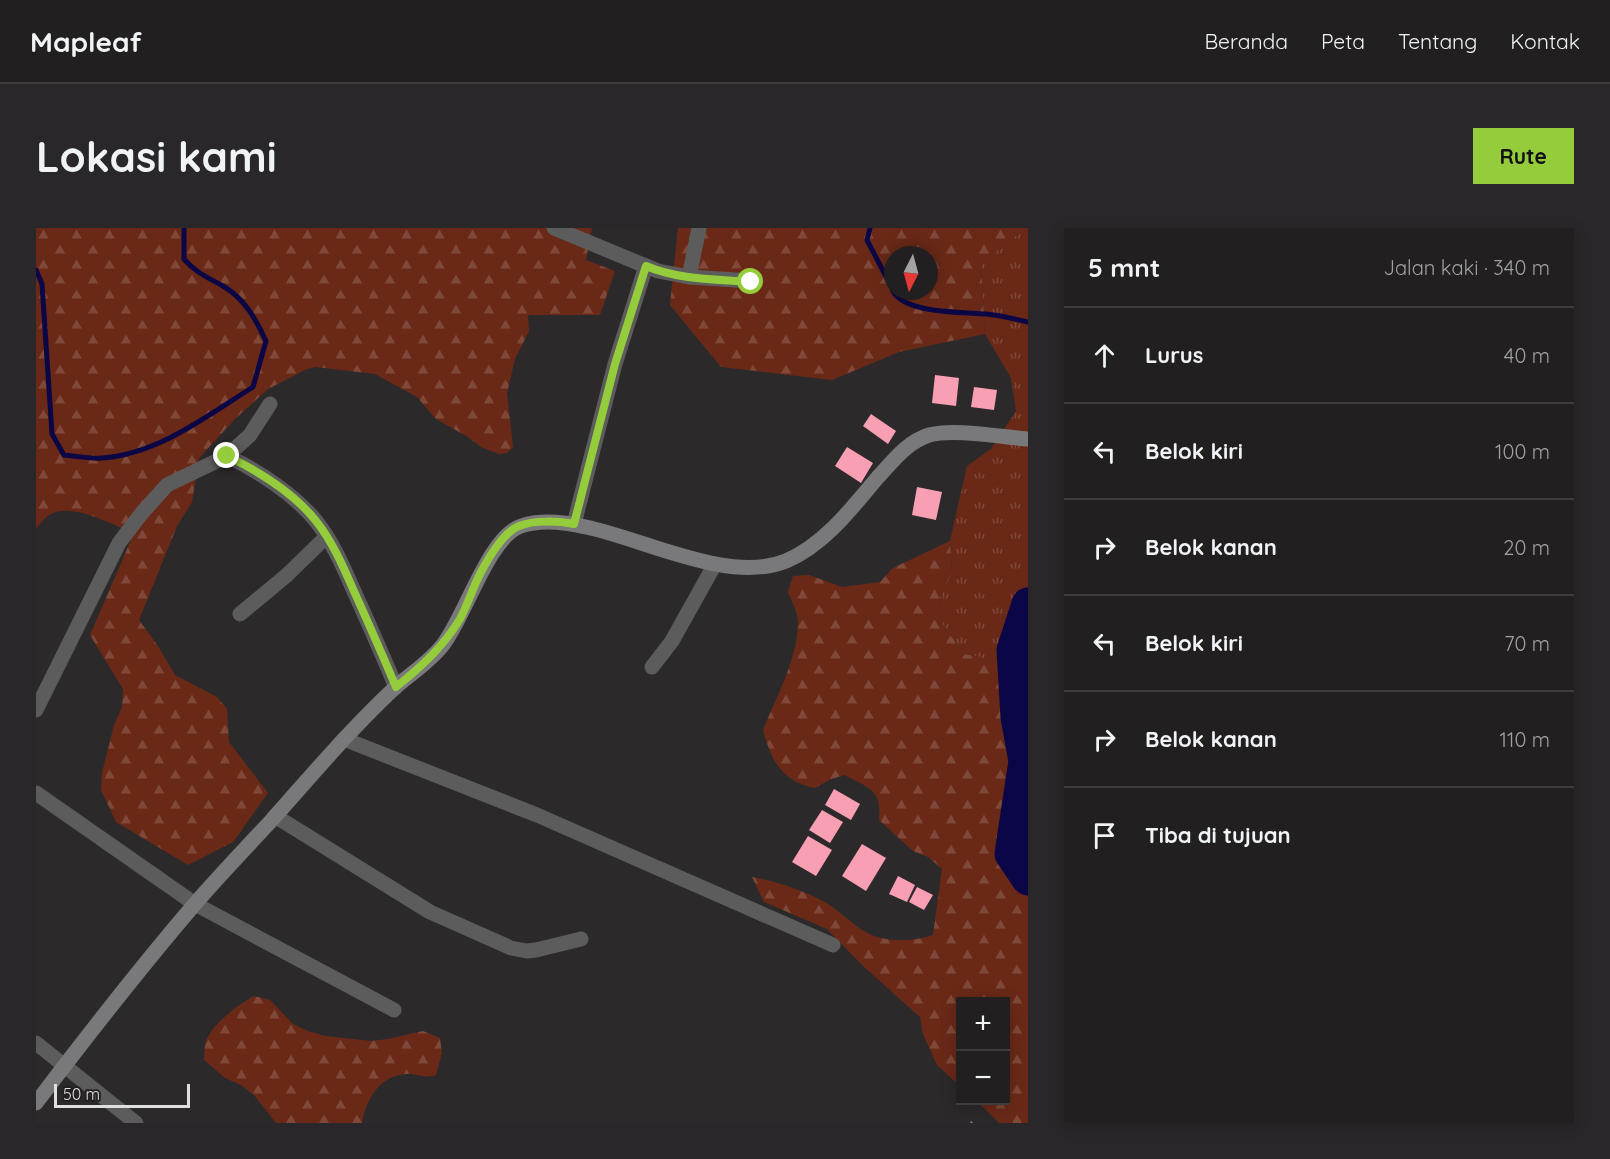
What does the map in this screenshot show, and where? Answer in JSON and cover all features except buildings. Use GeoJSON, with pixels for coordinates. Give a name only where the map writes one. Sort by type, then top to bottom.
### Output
{"type":"FeatureCollection","features":[{"type":"Feature","properties":{"kind":"main road"},"geometry":{"type":"LineString","coordinates":[[36,1103],[195,904],[344,739],[396,687],[441,647],[460,618],[480,573],[491,555],[509,533],[519,526],[542,522],[574,524],[715,564],[738,568],[761,568],[788,560],[804,552],[840,522],[899,454],[914,441],[937,434],[1028,439]]}},
{"type":"Feature","properties":{"kind":"street"},"geometry":{"type":"LineString","coordinates":[[554,228],[658,271],[689,277],[751,282]]}},
{"type":"Feature","properties":{"kind":"street"},"geometry":{"type":"LineString","coordinates":[[689,277],[699,228]]}},
{"type":"Feature","properties":{"kind":"street"},"geometry":{"type":"LineString","coordinates":[[574,524],[615,364],[646,266]]}},
{"type":"Feature","properties":{"kind":"street"},"geometry":{"type":"LineString","coordinates":[[36,710],[119,543],[141,514],[167,485],[227,456],[250,435],[270,404]]}},
{"type":"Feature","properties":{"kind":"street"},"geometry":{"type":"LineString","coordinates":[[227,456],[254,470],[295,500],[315,520],[344,568],[396,687]]}},
{"type":"Feature","properties":{"kind":"street"},"geometry":{"type":"LineString","coordinates":[[240,614],[287,575],[326,537]]}},
{"type":"Feature","properties":{"kind":"street"},"geometry":{"type":"LineString","coordinates":[[652,667],[672,641],[715,564]]}},
{"type":"Feature","properties":{"kind":"street"},"geometry":{"type":"LineString","coordinates":[[344,739],[537,815],[833,945]]}},
{"type":"Feature","properties":{"kind":"street"},"geometry":{"type":"LineString","coordinates":[[36,793],[195,904],[394,1010]]}},
{"type":"Feature","properties":{"kind":"street"},"geometry":{"type":"LineString","coordinates":[[275,816],[430,912],[511,948],[536,950],[581,939]]}},
{"type":"Feature","properties":{"kind":"street"},"geometry":{"type":"LineString","coordinates":[[36,1043],[136,1123]]}},
{"type":"Feature","properties":{"kind":"green space"},"geometry":{"type":"Polygon","coordinates":[[[36,228],[592,228],[586,260],[615,271],[600,315],[528,315],[529,331],[515,359],[507,393],[513,447],[507,453],[499,454],[481,447],[436,419],[417,397],[375,374],[316,367],[307,369],[268,389],[235,419],[199,458],[192,502],[177,526],[139,620],[175,675],[217,697],[227,709],[229,742],[268,793],[233,842],[188,865],[116,822],[101,790],[102,773],[114,725],[122,707],[123,689],[90,635],[134,533],[80,512],[68,511],[58,511],[49,515],[36,528],[36,228]]]}},
{"type":"Feature","properties":{"kind":"green space"},"geometry":{"type":"Polygon","coordinates":[[[678,228],[1026,228],[981,263],[985,334],[899,352],[832,380],[721,367],[670,305],[678,228]]]}},
{"type":"Feature","properties":{"kind":"green space"},"geometry":{"type":"Polygon","coordinates":[[[1028,228],[1028,665],[995,664],[980,657],[965,654],[945,629],[938,614],[940,597],[952,573],[950,541],[967,466],[991,449],[1016,411],[1011,378],[985,334],[981,263],[1028,228]]]}},
{"type":"Feature","properties":{"kind":"green space"},"geometry":{"type":"Polygon","coordinates":[[[950,541],[952,573],[940,597],[938,613],[945,629],[965,654],[980,657],[995,664],[1028,665],[1028,1123],[999,1123],[981,1105],[1010,1105],[1010,997],[956,997],[956,1082],[937,1065],[923,1034],[920,1017],[862,965],[827,929],[764,902],[752,877],[779,883],[815,897],[864,931],[880,938],[907,940],[933,935],[942,869],[928,857],[913,851],[879,820],[876,796],[867,787],[844,775],[815,788],[794,781],[786,775],[774,760],[763,730],[785,678],[797,636],[797,615],[788,592],[793,576],[809,575],[842,587],[880,582],[893,568],[950,541]]]}},
{"type":"Feature","properties":{"kind":"green space"},"geometry":{"type":"Polygon","coordinates":[[[254,996],[270,1000],[293,1024],[325,1036],[371,1041],[423,1031],[440,1038],[442,1053],[436,1075],[407,1074],[389,1079],[371,1097],[362,1123],[276,1123],[254,1095],[241,1085],[225,1078],[204,1060],[209,1034],[234,1009],[254,996]]]}},
{"type":"Feature","properties":{"kind":"waterway"},"geometry":{"type":"LineString","coordinates":[[36,270],[42,284],[52,434],[64,455],[88,458],[123,455],[181,432],[253,387],[266,341],[243,303],[231,291],[197,271],[184,259],[184,228]]}},
{"type":"Feature","properties":{"kind":"waterway"},"geometry":{"type":"LineString","coordinates":[[870,228],[867,240],[884,273]]}},
{"type":"Feature","properties":{"kind":"waterway"},"geometry":{"type":"LineString","coordinates":[[902,300],[922,308],[1002,316],[1028,322]]}},
{"type":"Feature","properties":{"kind":"waterway"},"geometry":{"type":"LineString","coordinates":[[1028,604],[1013,650],[1017,717],[1025,761],[1011,854],[1028,879]]}},
{"type":"Feature","properties":{"kind":"route"},"geometry":{"type":"LineString","coordinates":[[227,456],[254,470],[295,500],[315,520],[344,568],[396,687],[441,647],[460,618],[480,573],[509,533],[519,526],[542,522],[574,524],[615,364],[646,266],[658,271],[689,277],[751,282]]}}]}
